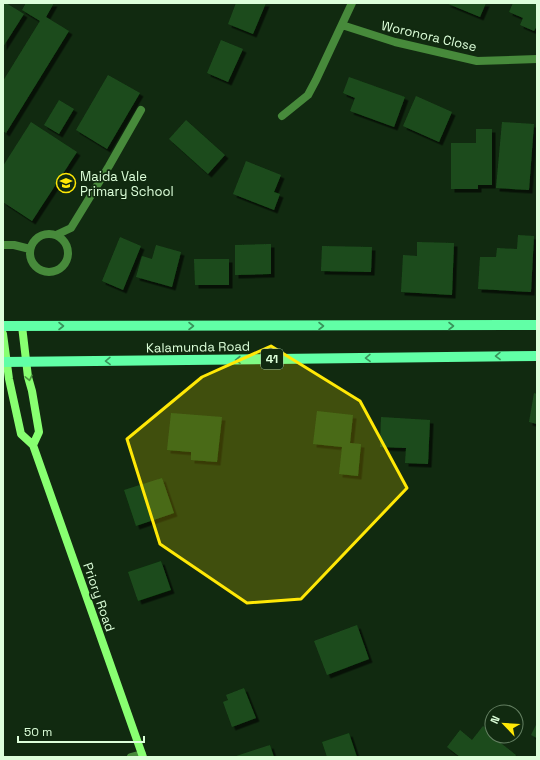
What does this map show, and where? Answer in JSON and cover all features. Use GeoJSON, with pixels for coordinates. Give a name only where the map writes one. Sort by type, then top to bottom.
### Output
{"type":"FeatureCollection","features":[{"type":"Feature","properties":{"kind":"main road","name":"Kalamunda Road"},"geometry":{"type":"LineString","coordinates":[[3,326],[537,325]]}},
{"type":"Feature","properties":{"kind":"main road","name":"Kalamunda Road"},"geometry":{"type":"LineString","coordinates":[[5,362],[537,356]]}},
{"type":"Feature","properties":{"kind":"street"},"geometry":{"type":"LineString","coordinates":[[282,116],[308,95],[352,3]]}},
{"type":"Feature","properties":{"kind":"street","name":"Woronora Close"},"geometry":{"type":"LineString","coordinates":[[342,26],[395,42],[477,61],[537,59]]}},
{"type":"Feature","properties":{"kind":"street"},"geometry":{"type":"LineString","coordinates":[[56,235],[71,228],[110,166],[141,110]]}},
{"type":"Feature","properties":{"kind":"street"},"geometry":{"type":"LineString","coordinates":[[51,233],[56,235],[63,240],[67,247],[67,260],[62,267],[50,272],[45,272],[34,265],[30,258],[31,244],[40,235],[51,233]]}},
{"type":"Feature","properties":{"kind":"street"},"geometry":{"type":"LineString","coordinates":[[3,245],[14,245],[30,249]]}},
{"type":"Feature","properties":{"kind":"street"},"geometry":{"type":"LineString","coordinates":[[22,326],[26,362],[39,432],[33,445]]}},
{"type":"Feature","properties":{"kind":"street","name":"Priory Road"},"geometry":{"type":"LineString","coordinates":[[3,334],[5,362],[21,434],[33,445],[142,755]]}},
{"type":"Feature","properties":{"kind":"street"},"geometry":{"type":"LineString","coordinates":[[131,757],[142,755]]}},
{"type":"Feature","properties":{"kind":"highlighted area"},"geometry":{"type":"Polygon","coordinates":[[[271,346],[360,401],[407,488],[301,599],[247,603],[160,544],[127,439],[202,377],[271,346]]]}},
{"type":"Feature","properties":{"kind":"building"},"geometry":{"type":"Polygon","coordinates":[[[3,3],[6,3],[24,14],[3,47],[3,3]]]}},
{"type":"Feature","properties":{"kind":"building"},"geometry":{"type":"Polygon","coordinates":[[[26,3],[54,3],[46,17],[69,31],[6,133],[3,131],[3,81],[40,21],[22,10],[26,3]]]}},
{"type":"Feature","properties":{"kind":"building"},"geometry":{"type":"Polygon","coordinates":[[[236,3],[266,3],[253,34],[228,24],[236,3]]]}},
{"type":"Feature","properties":{"kind":"building"},"geometry":{"type":"Polygon","coordinates":[[[446,3],[486,3],[480,17],[446,3]]]}},
{"type":"Feature","properties":{"kind":"building"},"geometry":{"type":"Polygon","coordinates":[[[513,3],[537,3],[537,26],[534,31],[520,25],[523,18],[509,12],[513,3]]]}},
{"type":"Feature","properties":{"kind":"building"},"geometry":{"type":"Polygon","coordinates":[[[221,40],[243,49],[228,82],[207,73],[221,40]]]}},
{"type":"Feature","properties":{"kind":"building"},"geometry":{"type":"Polygon","coordinates":[[[108,75],[140,93],[107,149],[76,130],[108,75]]]}},
{"type":"Feature","properties":{"kind":"building"},"geometry":{"type":"Polygon","coordinates":[[[349,77],[405,97],[394,127],[350,111],[355,98],[343,93],[349,77]]]}},
{"type":"Feature","properties":{"kind":"building"},"geometry":{"type":"Polygon","coordinates":[[[416,96],[452,112],[439,142],[403,126],[416,96]]]}},
{"type":"Feature","properties":{"kind":"building"},"geometry":{"type":"Polygon","coordinates":[[[59,100],[74,109],[59,134],[44,125],[59,100]]]}},
{"type":"Feature","properties":{"kind":"building"},"geometry":{"type":"Polygon","coordinates":[[[186,120],[225,155],[208,174],[169,139],[186,120]]]}},
{"type":"Feature","properties":{"kind":"building"},"geometry":{"type":"Polygon","coordinates":[[[31,122],[77,152],[32,221],[3,202],[3,166],[31,122]]]}},
{"type":"Feature","properties":{"kind":"building"},"geometry":{"type":"Polygon","coordinates":[[[502,122],[534,124],[529,190],[496,188],[502,122]]]}},
{"type":"Feature","properties":{"kind":"building"},"geometry":{"type":"Polygon","coordinates":[[[476,129],[492,129],[492,185],[478,185],[478,189],[451,189],[451,143],[476,143],[476,129]]]}},
{"type":"Feature","properties":{"kind":"building"},"geometry":{"type":"Polygon","coordinates":[[[246,161],[281,175],[274,192],[280,194],[274,210],[233,194],[246,161]]]}},
{"type":"Feature","properties":{"kind":"building"},"geometry":{"type":"Polygon","coordinates":[[[518,235],[534,236],[531,292],[478,289],[480,257],[496,257],[497,248],[517,249],[518,235]]]}},
{"type":"Feature","properties":{"kind":"building"},"geometry":{"type":"Polygon","coordinates":[[[120,237],[141,246],[123,290],[102,281],[120,237]]]}},
{"type":"Feature","properties":{"kind":"building"},"geometry":{"type":"Polygon","coordinates":[[[417,242],[454,243],[452,295],[401,292],[403,255],[417,256],[417,242]]]}},
{"type":"Feature","properties":{"kind":"building"},"geometry":{"type":"Polygon","coordinates":[[[271,244],[271,274],[235,275],[235,245],[271,244]]]}},
{"type":"Feature","properties":{"kind":"building"},"geometry":{"type":"Polygon","coordinates":[[[156,245],[181,252],[172,287],[136,277],[142,256],[152,259],[156,245]]]}},
{"type":"Feature","properties":{"kind":"building"},"geometry":{"type":"Polygon","coordinates":[[[322,246],[372,247],[371,272],[321,271],[322,246]]]}},
{"type":"Feature","properties":{"kind":"building"},"geometry":{"type":"Polygon","coordinates":[[[194,259],[229,259],[229,285],[195,285],[194,259]]]}},
{"type":"Feature","properties":{"kind":"building"},"geometry":{"type":"Polygon","coordinates":[[[534,393],[537,394],[537,424],[529,422],[534,393]]]}},
{"type":"Feature","properties":{"kind":"building"},"geometry":{"type":"Polygon","coordinates":[[[317,411],[353,415],[350,443],[361,444],[358,476],[339,474],[342,447],[313,444],[317,411]]]}},
{"type":"Feature","properties":{"kind":"building"},"geometry":{"type":"Polygon","coordinates":[[[171,413],[222,417],[217,462],[191,460],[191,452],[167,450],[171,413]]]}},
{"type":"Feature","properties":{"kind":"building"},"geometry":{"type":"Polygon","coordinates":[[[381,417],[430,420],[428,464],[405,463],[406,448],[380,447],[381,417]]]}},
{"type":"Feature","properties":{"kind":"building"},"geometry":{"type":"Polygon","coordinates":[[[162,478],[174,513],[136,526],[124,490],[162,478]]]}},
{"type":"Feature","properties":{"kind":"building"},"geometry":{"type":"Polygon","coordinates":[[[161,561],[171,590],[138,601],[128,572],[161,561]]]}},
{"type":"Feature","properties":{"kind":"building"},"geometry":{"type":"Polygon","coordinates":[[[357,625],[369,659],[327,675],[314,641],[357,625]]]}},
{"type":"Feature","properties":{"kind":"building"},"geometry":{"type":"Polygon","coordinates":[[[244,688],[256,718],[232,727],[223,702],[228,700],[226,695],[244,688]]]}},
{"type":"Feature","properties":{"kind":"building"},"geometry":{"type":"Polygon","coordinates":[[[537,723],[537,738],[531,735],[537,723]]]}},
{"type":"Feature","properties":{"kind":"building"},"geometry":{"type":"Polygon","coordinates":[[[483,726],[484,744],[502,744],[516,755],[515,757],[460,757],[447,747],[460,730],[472,740],[483,726]]]}},
{"type":"Feature","properties":{"kind":"building"},"geometry":{"type":"Polygon","coordinates":[[[349,733],[357,757],[327,757],[322,742],[349,733]]]}},
{"type":"Feature","properties":{"kind":"building"},"geometry":{"type":"Polygon","coordinates":[[[270,745],[274,757],[233,757],[270,745]]]}},
{"type":"Feature","properties":{"kind":"place","name":"Maida Vale Primary School"},"geometry":{"type":"Point","coordinates":[66,183]}}]}
